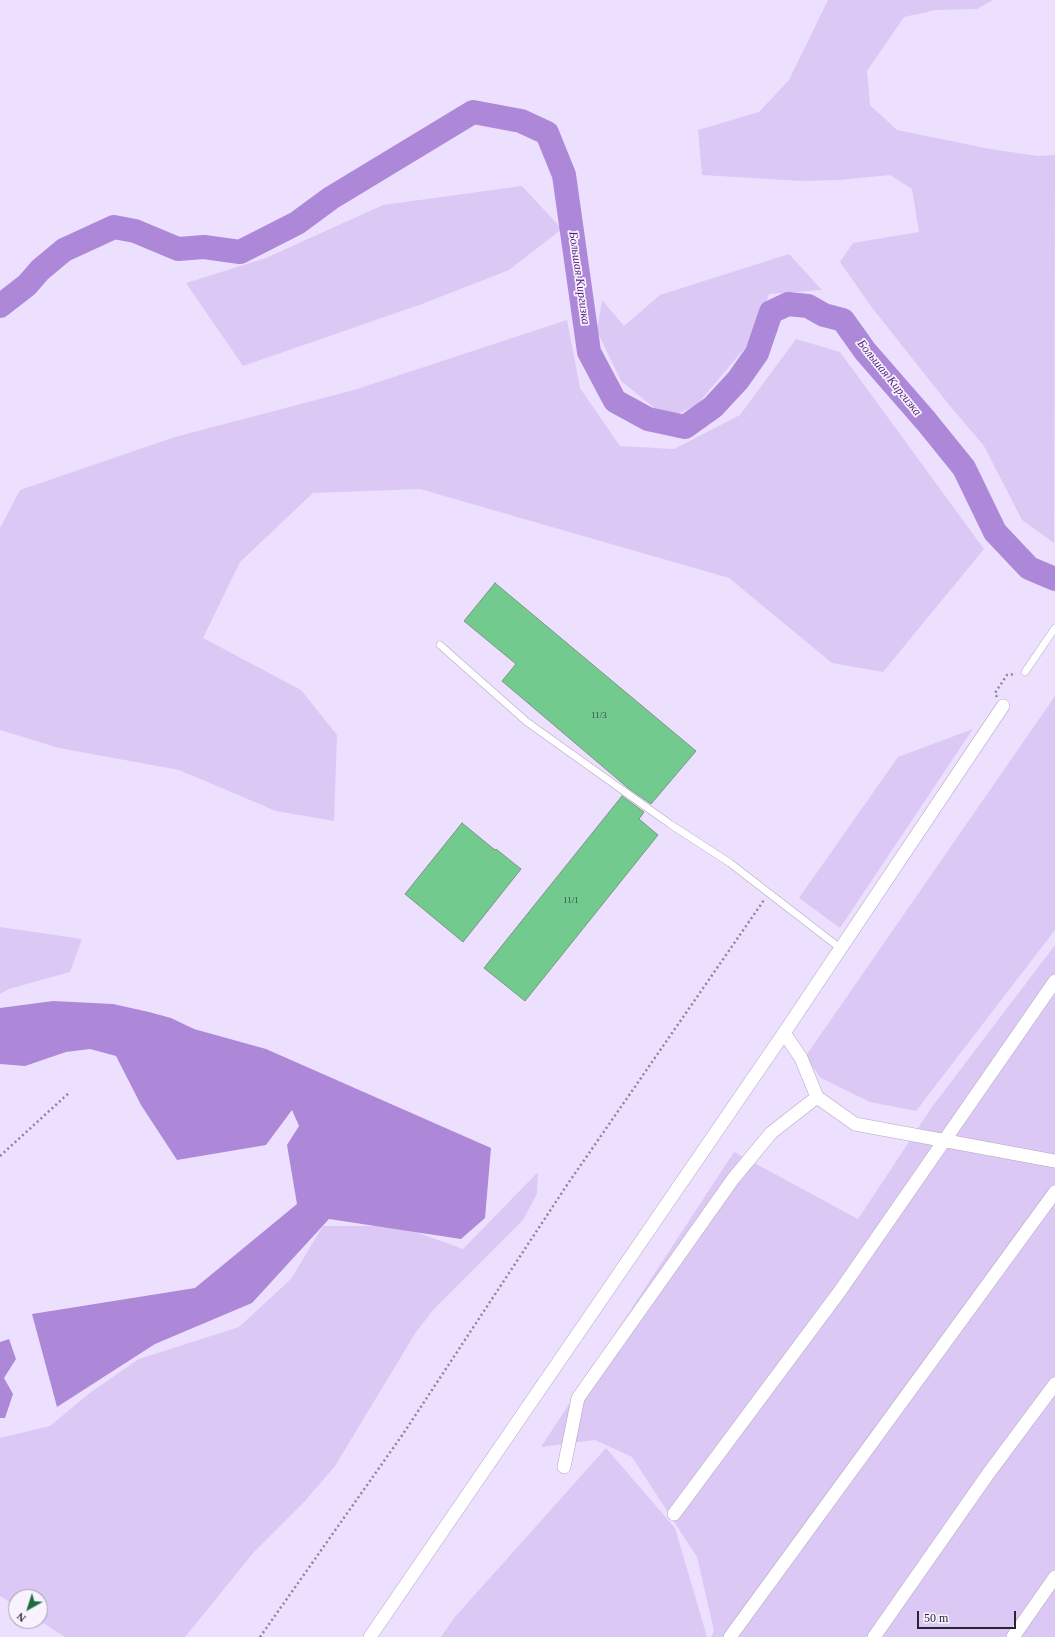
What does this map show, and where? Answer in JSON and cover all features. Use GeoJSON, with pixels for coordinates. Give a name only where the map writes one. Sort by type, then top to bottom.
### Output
{"type":"FeatureCollection","features":[{"type":"Feature","properties":{"kind":"street"},"geometry":{"type":"LineString","coordinates":[[370,1637],[784,1033],[1003,706]]}},
{"type":"Feature","properties":{"kind":"street"},"geometry":{"type":"LineString","coordinates":[[674,1514],[840,1290],[1055,981]]}},
{"type":"Feature","properties":{"kind":"street"},"geometry":{"type":"LineString","coordinates":[[784,1033],[801,1058],[817,1097],[855,1124],[1055,1161]]}},
{"type":"Feature","properties":{"kind":"street"},"geometry":{"type":"LineString","coordinates":[[564,1467],[578,1398],[734,1179],[771,1133],[817,1097]]}},
{"type":"Feature","properties":{"kind":"street"},"geometry":{"type":"LineString","coordinates":[[730,1637],[1055,1192]]}},
{"type":"Feature","properties":{"kind":"street"},"geometry":{"type":"LineString","coordinates":[[874,1637],[988,1474],[1055,1384]]}},
{"type":"Feature","properties":{"kind":"street"},"geometry":{"type":"LineString","coordinates":[[1013,1637],[1055,1577]]}},
{"type":"Feature","properties":{"kind":"lane"},"geometry":{"type":"LineString","coordinates":[[1025,672],[1055,628]]}},
{"type":"Feature","properties":{"kind":"lane"},"geometry":{"type":"LineString","coordinates":[[440,645],[527,722],[670,824],[730,863],[840,948]]}},
{"type":"Feature","properties":{"kind":"path"},"geometry":{"type":"LineString","coordinates":[[1003,706],[995,693],[1007,675],[1025,672]]}},
{"type":"Feature","properties":{"kind":"path"},"geometry":{"type":"LineString","coordinates":[[260,1637],[403,1434],[567,1185],[768,893]]}},
{"type":"Feature","properties":{"kind":"path"},"geometry":{"type":"LineString","coordinates":[[0,1156],[70,1092]]}},
{"type":"Feature","properties":{"kind":"shaded area"},"geometry":{"type":"Polygon","coordinates":[[[828,0],[993,0],[977,9],[936,10],[904,17],[867,71],[870,105],[897,130],[990,149],[1038,156],[1055,155],[1054,543],[1022,520],[984,446],[950,406],[873,309],[840,262],[853,243],[919,232],[912,189],[890,175],[839,180],[802,181],[702,175],[698,130],[759,112],[789,80],[828,0]]]}},
{"type":"Feature","properties":{"kind":"shaded area"},"geometry":{"type":"Polygon","coordinates":[[[522,186],[562,229],[509,270],[422,304],[243,366],[186,283],[266,258],[383,205],[522,186]]]}},
{"type":"Feature","properties":{"kind":"shaded area"},"geometry":{"type":"Polygon","coordinates":[[[789,254],[822,290],[769,294],[755,336],[696,406],[667,418],[621,381],[597,331],[602,300],[624,326],[660,295],[789,254]]]}},
{"type":"Feature","properties":{"kind":"shaded area"},"geometry":{"type":"Polygon","coordinates":[[[567,320],[580,388],[620,446],[674,449],[740,415],[796,339],[840,352],[984,549],[883,672],[832,663],[729,578],[420,489],[313,493],[240,562],[203,638],[301,690],[337,735],[334,821],[276,811],[179,770],[59,748],[0,730],[0,528],[20,490],[175,437],[354,390],[567,320]]]}},
{"type":"Feature","properties":{"kind":"shaded area"},"geometry":{"type":"Polygon","coordinates":[[[1055,696],[1055,930],[916,1111],[870,1102],[821,1078],[805,1057],[1055,696]]]}},
{"type":"Feature","properties":{"kind":"shaded area"},"geometry":{"type":"Polygon","coordinates":[[[973,729],[840,928],[799,898],[898,757],[973,729]]]}},
{"type":"Feature","properties":{"kind":"shaded area"},"geometry":{"type":"Polygon","coordinates":[[[0,927],[82,939],[70,972],[9,989],[0,994],[0,927]]]}},
{"type":"Feature","properties":{"kind":"shaded area"},"geometry":{"type":"Polygon","coordinates":[[[1055,945],[1055,1637],[711,1637],[714,1631],[697,1557],[632,1457],[595,1440],[541,1447],[734,1152],[858,1219],[932,1107],[1055,945]]]}},
{"type":"Feature","properties":{"kind":"shaded area"},"geometry":{"type":"Polygon","coordinates":[[[53,1001],[113,1004],[149,1012],[171,1018],[194,1029],[266,1049],[491,1148],[485,1218],[461,1239],[329,1219],[252,1303],[155,1344],[57,1407],[32,1314],[195,1288],[297,1204],[287,1145],[299,1126],[292,1110],[266,1145],[177,1160],[141,1105],[116,1056],[90,1049],[66,1052],[25,1066],[0,1064],[0,1008],[53,1001]]]}},
{"type":"Feature","properties":{"kind":"shaded area"},"geometry":{"type":"Polygon","coordinates":[[[538,1172],[537,1194],[523,1220],[434,1309],[416,1332],[335,1466],[305,1501],[254,1552],[185,1637],[65,1637],[48,1626],[48,1589],[8,1589],[8,1601],[0,1596],[0,1438],[50,1426],[91,1392],[139,1359],[239,1327],[291,1279],[323,1226],[399,1226],[463,1249],[538,1172]]]}},
{"type":"Feature","properties":{"kind":"shaded area"},"geometry":{"type":"Polygon","coordinates":[[[9,1339],[16,1359],[4,1378],[13,1394],[5,1418],[0,1418],[0,1342],[9,1339]]]}},
{"type":"Feature","properties":{"kind":"shaded area"},"geometry":{"type":"Polygon","coordinates":[[[606,1448],[675,1528],[707,1637],[441,1637],[454,1618],[606,1448]]]}},
{"type":"Feature","properties":{"kind":"building"},"geometry":{"type":"Polygon","coordinates":[[[495,583],[696,751],[651,804],[628,788],[502,681],[516,664],[464,621],[495,583]]]}},
{"type":"Feature","properties":{"kind":"building"},"geometry":{"type":"Polygon","coordinates":[[[622,796],[644,812],[639,819],[658,835],[525,1001],[484,968],[622,796]]]}},
{"type":"Feature","properties":{"kind":"building"},"geometry":{"type":"Polygon","coordinates":[[[462,823],[521,869],[463,942],[405,894],[462,823]]]}},
{"type":"Feature","properties":{"kind":"waterway","name":"Большая Киргизка"},"geometry":{"type":"LineString","coordinates":[[0,306],[27,285],[40,270],[64,250],[114,227],[135,231],[178,249],[204,247],[240,252],[297,223],[331,198],[473,112],[521,121],[547,133],[564,175],[589,352],[615,401],[648,419],[685,427],[713,407],[738,380],[757,353],[771,312],[788,304],[808,306],[824,315],[843,320],[865,351],[926,421],[964,468],[995,532],[1029,568],[1055,579]]}}]}
